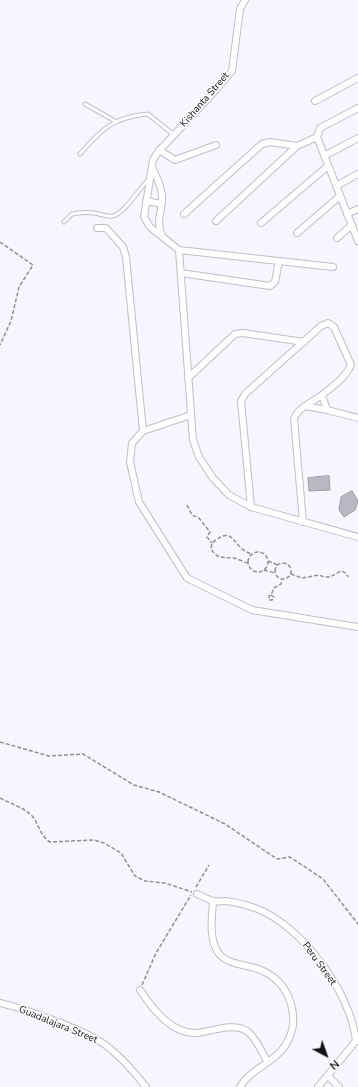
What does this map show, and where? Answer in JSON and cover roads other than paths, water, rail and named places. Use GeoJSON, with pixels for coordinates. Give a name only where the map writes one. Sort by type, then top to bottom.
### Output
{"type":"FeatureCollection","features":[{"type":"Feature","properties":{"kind":"street","name":"Kishanta Street"},"geometry":{"type":"LineString","coordinates":[[161,204],[162,197],[160,184],[154,176],[152,169],[153,160],[160,150],[232,71],[240,9],[245,0]]}},
{"type":"Feature","properties":{"kind":"street"},"geometry":{"type":"LineString","coordinates":[[315,101],[358,78]]}},
{"type":"Feature","properties":{"kind":"street"},"geometry":{"type":"LineString","coordinates":[[358,108],[320,128],[317,138],[358,241]]}},
{"type":"Feature","properties":{"kind":"street"},"geometry":{"type":"LineString","coordinates":[[216,222],[297,146],[317,138]]}},
{"type":"Feature","properties":{"kind":"street"},"geometry":{"type":"LineString","coordinates":[[324,156],[358,138]]}},
{"type":"Feature","properties":{"kind":"street"},"geometry":{"type":"LineString","coordinates":[[184,214],[262,144],[270,142],[297,146]]}},
{"type":"Feature","properties":{"kind":"street"},"geometry":{"type":"LineString","coordinates":[[160,150],[175,160],[216,145]]}},
{"type":"Feature","properties":{"kind":"street"},"geometry":{"type":"LineString","coordinates":[[261,223],[328,166]]}},
{"type":"Feature","properties":{"kind":"street"},"geometry":{"type":"LineString","coordinates":[[336,186],[358,174]]}},
{"type":"Feature","properties":{"kind":"street","name":"Kishanta Street"},"geometry":{"type":"LineString","coordinates":[[154,176],[146,202],[144,217],[147,224],[178,250]]}},
{"type":"Feature","properties":{"kind":"street"},"geometry":{"type":"LineString","coordinates":[[297,233],[340,196]]}},
{"type":"Feature","properties":{"kind":"street"},"geometry":{"type":"LineString","coordinates":[[146,202],[161,204],[158,220],[162,236]]}},
{"type":"Feature","properties":{"kind":"street"},"geometry":{"type":"LineString","coordinates":[[347,214],[358,209]]}},
{"type":"Feature","properties":{"kind":"street"},"geometry":{"type":"LineString","coordinates":[[337,238],[352,225]]}},
{"type":"Feature","properties":{"kind":"street"},"geometry":{"type":"LineString","coordinates":[[97,228],[106,228],[123,247],[126,257],[142,430]]}},
{"type":"Feature","properties":{"kind":"street"},"geometry":{"type":"LineString","coordinates":[[333,267],[178,250],[193,440],[202,462],[213,478],[229,495],[251,507],[358,537]]}},
{"type":"Feature","properties":{"kind":"street"},"geometry":{"type":"LineString","coordinates":[[181,273],[270,286],[275,282],[279,261]]}},
{"type":"Feature","properties":{"kind":"street"},"geometry":{"type":"LineString","coordinates":[[251,507],[241,401],[245,394],[328,322],[334,327],[351,365],[348,372],[322,395],[305,406],[295,415],[294,419],[303,522]]}},
{"type":"Feature","properties":{"kind":"street"},"geometry":{"type":"LineString","coordinates":[[228,330],[235,334],[274,337],[304,342]]}},
{"type":"Feature","properties":{"kind":"street"},"geometry":{"type":"LineString","coordinates":[[188,378],[235,334]]}},
{"type":"Feature","properties":{"kind":"street"},"geometry":{"type":"LineString","coordinates":[[322,395],[327,410]]}},
{"type":"Feature","properties":{"kind":"street"},"geometry":{"type":"LineString","coordinates":[[305,406],[358,418]]}},
{"type":"Feature","properties":{"kind":"street"},"geometry":{"type":"LineString","coordinates":[[191,415],[142,430],[132,443],[130,462],[139,502],[187,578],[252,610],[268,614],[312,619],[358,627]]}},
{"type":"Feature","properties":{"kind":"street","name":"Peru Street"},"geometry":{"type":"LineString","coordinates":[[195,893],[213,901],[226,901],[257,909],[298,936],[320,962],[345,1004],[357,1043],[318,1087]]}},
{"type":"Feature","properties":{"kind":"street"},"geometry":{"type":"LineString","coordinates":[[213,901],[212,936],[217,950],[230,962],[265,971],[279,982],[294,1013],[292,1029],[285,1047],[252,1073],[240,1087]]}},
{"type":"Feature","properties":{"kind":"street"},"geometry":{"type":"LineString","coordinates":[[140,990],[158,1015],[180,1029],[194,1034],[233,1027],[246,1031],[253,1037],[267,1061]]}},
{"type":"Feature","properties":{"kind":"street","name":"Guadalajara Street"},"geometry":{"type":"LineString","coordinates":[[0,1003],[65,1026],[107,1046],[146,1087]]}},
{"type":"Feature","properties":{"kind":"street"},"geometry":{"type":"LineString","coordinates":[[328,1076],[339,1087]]}},
{"type":"Feature","properties":{"kind":"lane"},"geometry":{"type":"LineString","coordinates":[[85,104],[115,121]]}},
{"type":"Feature","properties":{"kind":"lane"},"geometry":{"type":"LineString","coordinates":[[80,154],[94,138],[115,121],[133,116],[148,114],[174,135]]}},
{"type":"Feature","properties":{"kind":"lane"},"geometry":{"type":"LineString","coordinates":[[64,222],[72,214],[94,213],[104,216],[114,216],[128,204],[141,186],[154,176]]}}]}
